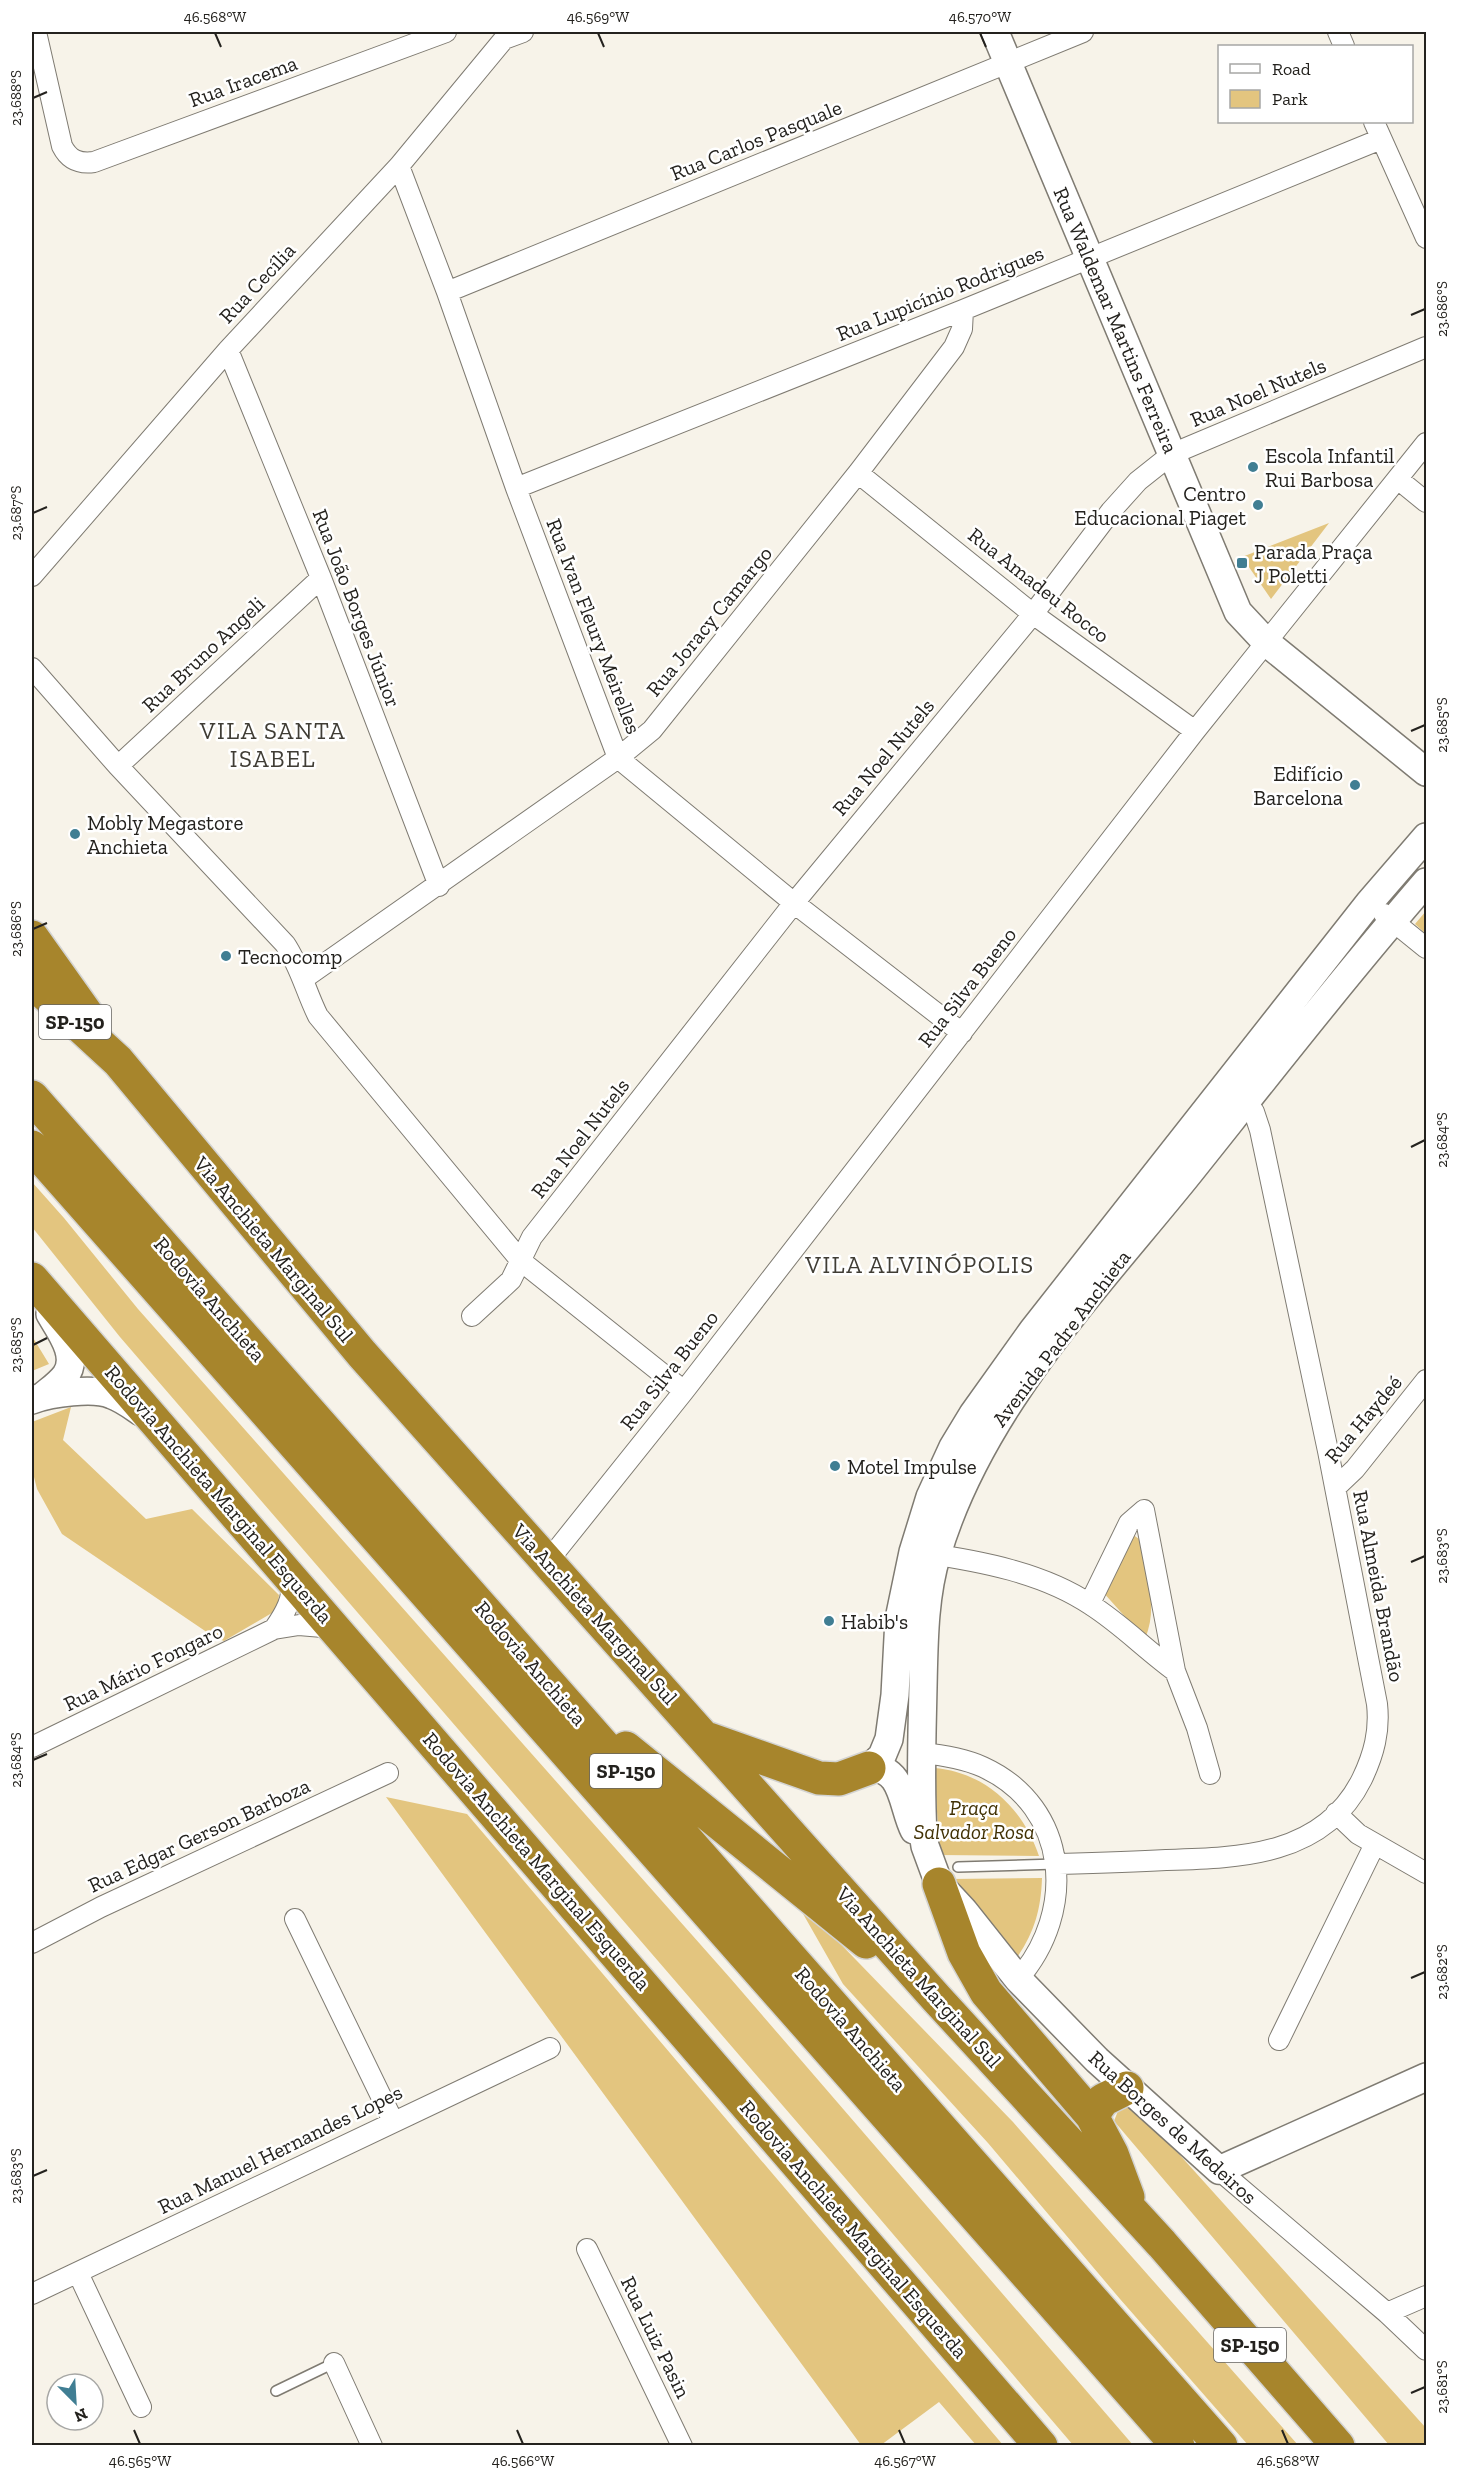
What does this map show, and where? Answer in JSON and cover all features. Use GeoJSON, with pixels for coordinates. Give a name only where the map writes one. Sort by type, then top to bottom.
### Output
{"type":"FeatureCollection","features":[{"type":"Feature","properties":{"kind":"highway"},"geometry":{"type":"LineString","coordinates":[[32,937],[118,1061]]}},
{"type":"Feature","properties":{"kind":"highway","name":"Via Anchieta Marginal Sul"},"geometry":{"type":"LineString","coordinates":[[32,982],[118,1061],[362,1354],[937,1999],[1162,2244],[1338,2445]]}},
{"type":"Feature","properties":{"kind":"highway","name":"Rodovia Anchieta"},"geometry":{"type":"LineString","coordinates":[[32,1097],[559,1694],[832,2008],[1221,2445]]}},
{"type":"Feature","properties":{"kind":"highway","name":"Rodovia Anchieta"},"geometry":{"type":"LineString","coordinates":[[32,1147],[1178,2445]]}},
{"type":"Feature","properties":{"kind":"highway","name":"Rodovia Anchieta Marginal Esquerda"},"geometry":{"type":"LineString","coordinates":[[32,1280],[1041,2445]]}},
{"type":"Feature","properties":{"kind":"highway"},"geometry":{"type":"LineString","coordinates":[[559,1694],[937,1999]]}},
{"type":"Feature","properties":{"kind":"highway"},"geometry":{"type":"LineString","coordinates":[[706,1738],[819,1778],[839,1779],[869,1768]]}},
{"type":"Feature","properties":{"kind":"highway"},"geometry":{"type":"LineString","coordinates":[[949,1876],[964,1953],[986,1992],[1002,2013],[1092,2116],[1112,2154],[1134,2213]]}},
{"type":"Feature","properties":{"kind":"highway"},"geometry":{"type":"LineString","coordinates":[[1092,2116],[1103,2100],[1127,2088]]}},
{"type":"Feature","properties":{"kind":"highway"},"geometry":{"type":"LineString","coordinates":[[1128,2390],[1168,2445]]}},
{"type":"Feature","properties":{"kind":"street","name":"Rua Iracema"},"geometry":{"type":"LineString","coordinates":[[36,32],[62,146],[72,160],[82,164],[94,162],[446,32]]}},
{"type":"Feature","properties":{"kind":"street"},"geometry":{"type":"LineString","coordinates":[[486,32],[514,35]]}},
{"type":"Feature","properties":{"kind":"street","name":"Rua Waldemar Martins Ferreira"},"geometry":{"type":"LineString","coordinates":[[995,32],[1238,612],[1267,643],[1426,772]]}},
{"type":"Feature","properties":{"kind":"street","name":"Rua Carlos Pasquale"},"geometry":{"type":"LineString","coordinates":[[447,292],[1083,32]]}},
{"type":"Feature","properties":{"kind":"street","name":"Rua Cecília"},"geometry":{"type":"LineString","coordinates":[[32,576],[228,350],[399,166],[514,35]]}},
{"type":"Feature","properties":{"kind":"street"},"geometry":{"type":"LineString","coordinates":[[1377,130],[1426,238]]}},
{"type":"Feature","properties":{"kind":"street","name":"Rua Lupicínio Rodrigues"},"geometry":{"type":"LineString","coordinates":[[516,488],[1089,258],[1377,130]]}},
{"type":"Feature","properties":{"kind":"street","name":"Rua Ivan Fleury Meirelles"},"geometry":{"type":"LineString","coordinates":[[399,166],[447,292],[516,488],[618,758],[794,903],[962,1033]]}},
{"type":"Feature","properties":{"kind":"street","name":"Rua Joracy Camargo"},"geometry":{"type":"LineString","coordinates":[[303,979],[439,886],[618,758],[652,730],[858,473],[954,347],[962,329],[963,310]]}},
{"type":"Feature","properties":{"kind":"street","name":"Rua Noel Nutels"},"geometry":{"type":"LineString","coordinates":[[472,1316],[511,1280],[532,1237],[794,903],[1033,614],[1112,511],[1138,481],[1172,454],[1426,347]]}},
{"type":"Feature","properties":{"kind":"street","name":"Rua João Borges Júnior"},"geometry":{"type":"LineString","coordinates":[[228,350],[321,578],[439,886]]}},
{"type":"Feature","properties":{"kind":"street","name":"Rua Silva Bueno"},"geometry":{"type":"LineString","coordinates":[[548,1561],[684,1391],[1195,731],[1399,480],[1426,443]]}},
{"type":"Feature","properties":{"kind":"street","name":"Rua Amadeu Rocco"},"geometry":{"type":"LineString","coordinates":[[858,473],[1033,614],[1195,731]]}},
{"type":"Feature","properties":{"kind":"street"},"geometry":{"type":"LineString","coordinates":[[1399,480],[1426,502]]}},
{"type":"Feature","properties":{"kind":"street","name":"Rua Bruno Angeli"},"geometry":{"type":"LineString","coordinates":[[118,766],[321,578]]}},
{"type":"Feature","properties":{"kind":"street"},"geometry":{"type":"LineString","coordinates":[[32,669],[118,766],[285,944],[295,959],[318,1017],[521,1261],[684,1391]]}},
{"type":"Feature","properties":{"kind":"street","name":"Avenida Padre Anchieta"},"geometry":{"type":"LineString","coordinates":[[869,1768],[882,1756],[888,1744],[895,1695],[899,1619],[925,1553],[950,1516],[970,1469],[990,1432],[1018,1390],[1238,1092],[1369,903],[1426,837]]}},
{"type":"Feature","properties":{"kind":"street","name":"Avenida Padre Anchieta"},"geometry":{"type":"LineString","coordinates":[[1238,1092],[1426,882]]}},
{"type":"Feature","properties":{"kind":"street"},"geometry":{"type":"LineString","coordinates":[[1369,903],[1426,948]]}},
{"type":"Feature","properties":{"kind":"street","name":"Rua Almeida Brandão"},"geometry":{"type":"LineString","coordinates":[[1056,1864],[1206,1859],[1278,1849],[1308,1835],[1336,1813],[1351,1796],[1367,1768],[1376,1738],[1378,1716],[1335,1488],[1260,1130],[1238,1092]]}},
{"type":"Feature","properties":{"kind":"street"},"geometry":{"type":"LineString","coordinates":[[32,1280],[68,1346],[70,1363],[66,1375],[37,1398]]}},
{"type":"Feature","properties":{"kind":"street","name":"Rua Haydeé"},"geometry":{"type":"LineString","coordinates":[[1335,1488],[1355,1469],[1426,1380]]}},
{"type":"Feature","properties":{"kind":"street"},"geometry":{"type":"LineString","coordinates":[[37,1398],[96,1391],[111,1394],[159,1425]]}},
{"type":"Feature","properties":{"kind":"street"},"geometry":{"type":"LineString","coordinates":[[1089,1603],[1129,1523],[1144,1510],[1175,1671],[1197,1728],[1210,1774]]}},
{"type":"Feature","properties":{"kind":"street"},"geometry":{"type":"LineString","coordinates":[[925,1553],[968,1560],[1024,1575],[1066,1591],[1089,1603],[1175,1671]]}},
{"type":"Feature","properties":{"kind":"street","name":"Avenida Padre Anchieta"},"geometry":{"type":"LineString","coordinates":[[925,1553],[922,1817],[925,1846],[949,1876]]}},
{"type":"Feature","properties":{"kind":"street"},"geometry":{"type":"LineString","coordinates":[[274,1629],[286,1612],[292,1591],[292,1579]]}},
{"type":"Feature","properties":{"kind":"street","name":"Rua Mário Fongaro"},"geometry":{"type":"LineString","coordinates":[[32,1747],[274,1629],[299,1625],[335,1628]]}},
{"type":"Feature","properties":{"kind":"street"},"geometry":{"type":"LineString","coordinates":[[895,1695],[912,1748],[921,1753],[963,1759],[984,1767],[1012,1786],[1036,1814],[1049,1840],[1056,1864],[1056,1900],[1048,1932],[1030,1965],[1018,1979]]}},
{"type":"Feature","properties":{"kind":"street"},"geometry":{"type":"LineString","coordinates":[[869,1768],[882,1768],[894,1777],[900,1787],[913,1827],[925,1846]]}},
{"type":"Feature","properties":{"kind":"street","name":"Rua Edgar Gerson Barboza"},"geometry":{"type":"LineString","coordinates":[[32,1943],[112,1902],[388,1773]]}},
{"type":"Feature","properties":{"kind":"street"},"geometry":{"type":"LineString","coordinates":[[1336,1813],[1351,1829],[1426,1873]]}},
{"type":"Feature","properties":{"kind":"street"},"geometry":{"type":"LineString","coordinates":[[1280,2040],[1375,1844]]}},
{"type":"Feature","properties":{"kind":"street","name":"Rua Borges de Medeiros"},"geometry":{"type":"LineString","coordinates":[[949,1876],[964,1911],[1018,1979],[1072,2036],[1219,2170],[1387,2313],[1426,2350]]}},
{"type":"Feature","properties":{"kind":"street"},"geometry":{"type":"LineString","coordinates":[[295,1919],[393,2121]]}},
{"type":"Feature","properties":{"kind":"street","name":"Rua Manuel Hernandes Lopes"},"geometry":{"type":"LineString","coordinates":[[32,2294],[550,2048]]}},
{"type":"Feature","properties":{"kind":"street"},"geometry":{"type":"LineString","coordinates":[[1219,2170],[1426,2077]]}},
{"type":"Feature","properties":{"kind":"street","name":"Rua Luiz Pasin"},"geometry":{"type":"LineString","coordinates":[[587,2249],[682,2445]]}},
{"type":"Feature","properties":{"kind":"street"},"geometry":{"type":"LineString","coordinates":[[78,2273],[141,2407]]}},
{"type":"Feature","properties":{"kind":"street"},"geometry":{"type":"LineString","coordinates":[[1387,2313],[1426,2296]]}},
{"type":"Feature","properties":{"kind":"street"},"geometry":{"type":"LineString","coordinates":[[333,2363],[372,2445]]}},
{"type":"Feature","properties":{"kind":"lane"},"geometry":{"type":"LineString","coordinates":[[949,1876],[1056,1864]]}},
{"type":"Feature","properties":{"kind":"lane"},"geometry":{"type":"LineString","coordinates":[[276,2391],[333,2363]]}},
{"type":"Feature","properties":{"kind":"green space"},"geometry":{"type":"Polygon","coordinates":[[[1329,523],[1271,599],[1242,557],[1329,523]]]}},
{"type":"Feature","properties":{"kind":"green space"},"geometry":{"type":"Polygon","coordinates":[[[1426,911],[1426,934],[1415,924],[1426,911]]]}},
{"type":"Feature","properties":{"kind":"green space"},"geometry":{"type":"Polygon","coordinates":[[[32,1182],[138,1309],[731,1979],[1133,2445],[1073,2445],[120,1337],[32,1227],[32,1182]]]}},
{"type":"Feature","properties":{"kind":"green space"},"geometry":{"type":"Polygon","coordinates":[[[32,1336],[49,1364],[32,1371],[32,1336]]]}},
{"type":"Feature","properties":{"kind":"green space"},"geometry":{"type":"Polygon","coordinates":[[[71,1407],[63,1440],[146,1519],[192,1509],[279,1595],[277,1610],[224,1641],[214,1637],[62,1534],[37,1489],[32,1469],[32,1422],[71,1407]]]}},
{"type":"Feature","properties":{"kind":"green space"},"geometry":{"type":"Polygon","coordinates":[[[1132,1534],[1139,1539],[1150,1589],[1151,1614],[1145,1639],[1102,1591],[1132,1534]]]}},
{"type":"Feature","properties":{"kind":"green space","name":"Praça Salvador Rosa"},"geometry":{"type":"Polygon","coordinates":[[[934,1768],[970,1777],[1000,1796],[1023,1823],[1039,1856],[940,1855],[934,1768]]]}},
{"type":"Feature","properties":{"kind":"green space"},"geometry":{"type":"Polygon","coordinates":[[[386,1797],[467,1814],[1003,2445],[976,2445],[939,2402],[881,2445],[861,2445],[386,1797]]]}},
{"type":"Feature","properties":{"kind":"green space","name":"Praça Salvador Rosa"},"geometry":{"type":"Polygon","coordinates":[[[1042,1878],[1036,1919],[1018,1956],[950,1879],[1042,1878]]]}},
{"type":"Feature","properties":{"kind":"green space"},"geometry":{"type":"Polygon","coordinates":[[[802,1912],[827,1930],[1013,2122],[1298,2445],[1248,2445],[988,2143],[843,1984],[802,1912]]]}},
{"type":"Feature","properties":{"kind":"green space"},"geometry":{"type":"Polygon","coordinates":[[[1129,2107],[1178,2153],[1426,2428],[1426,2445],[1389,2445],[1114,2121],[1118,2111],[1129,2107]]]}},
{"type":"Feature","properties":{"kind":"place","name":"Escola Infantil Rui Barbosa"},"geometry":{"type":"Point","coordinates":[1253,467]}},
{"type":"Feature","properties":{"kind":"place","name":"Centro Educacional Piaget"},"geometry":{"type":"Point","coordinates":[1258,505]}},
{"type":"Feature","properties":{"kind":"place","name":"Parada Praça J Poletti"},"geometry":{"type":"Point","coordinates":[1242,563]}},
{"type":"Feature","properties":{"kind":"place","name":"Edifício Barcelona"},"geometry":{"type":"Point","coordinates":[1355,785]}},
{"type":"Feature","properties":{"kind":"place","name":"Mobly Megastore Anchieta"},"geometry":{"type":"Point","coordinates":[75,834]}},
{"type":"Feature","properties":{"kind":"place","name":"Tecnocomp"},"geometry":{"type":"Point","coordinates":[226,956]}},
{"type":"Feature","properties":{"kind":"place","name":"Motel Impulse"},"geometry":{"type":"Point","coordinates":[835,1466]}},
{"type":"Feature","properties":{"kind":"place","name":"Habib's"},"geometry":{"type":"Point","coordinates":[829,1621]}},
{"type":"Feature","properties":{"kind":"district","name":"VILA SANTA ISABEL"},"geometry":{"type":"Point","coordinates":[273,744]}},
{"type":"Feature","properties":{"kind":"district","name":"VILA ALVINÓPOLIS"},"geometry":{"type":"Point","coordinates":[920,1264]}}]}
